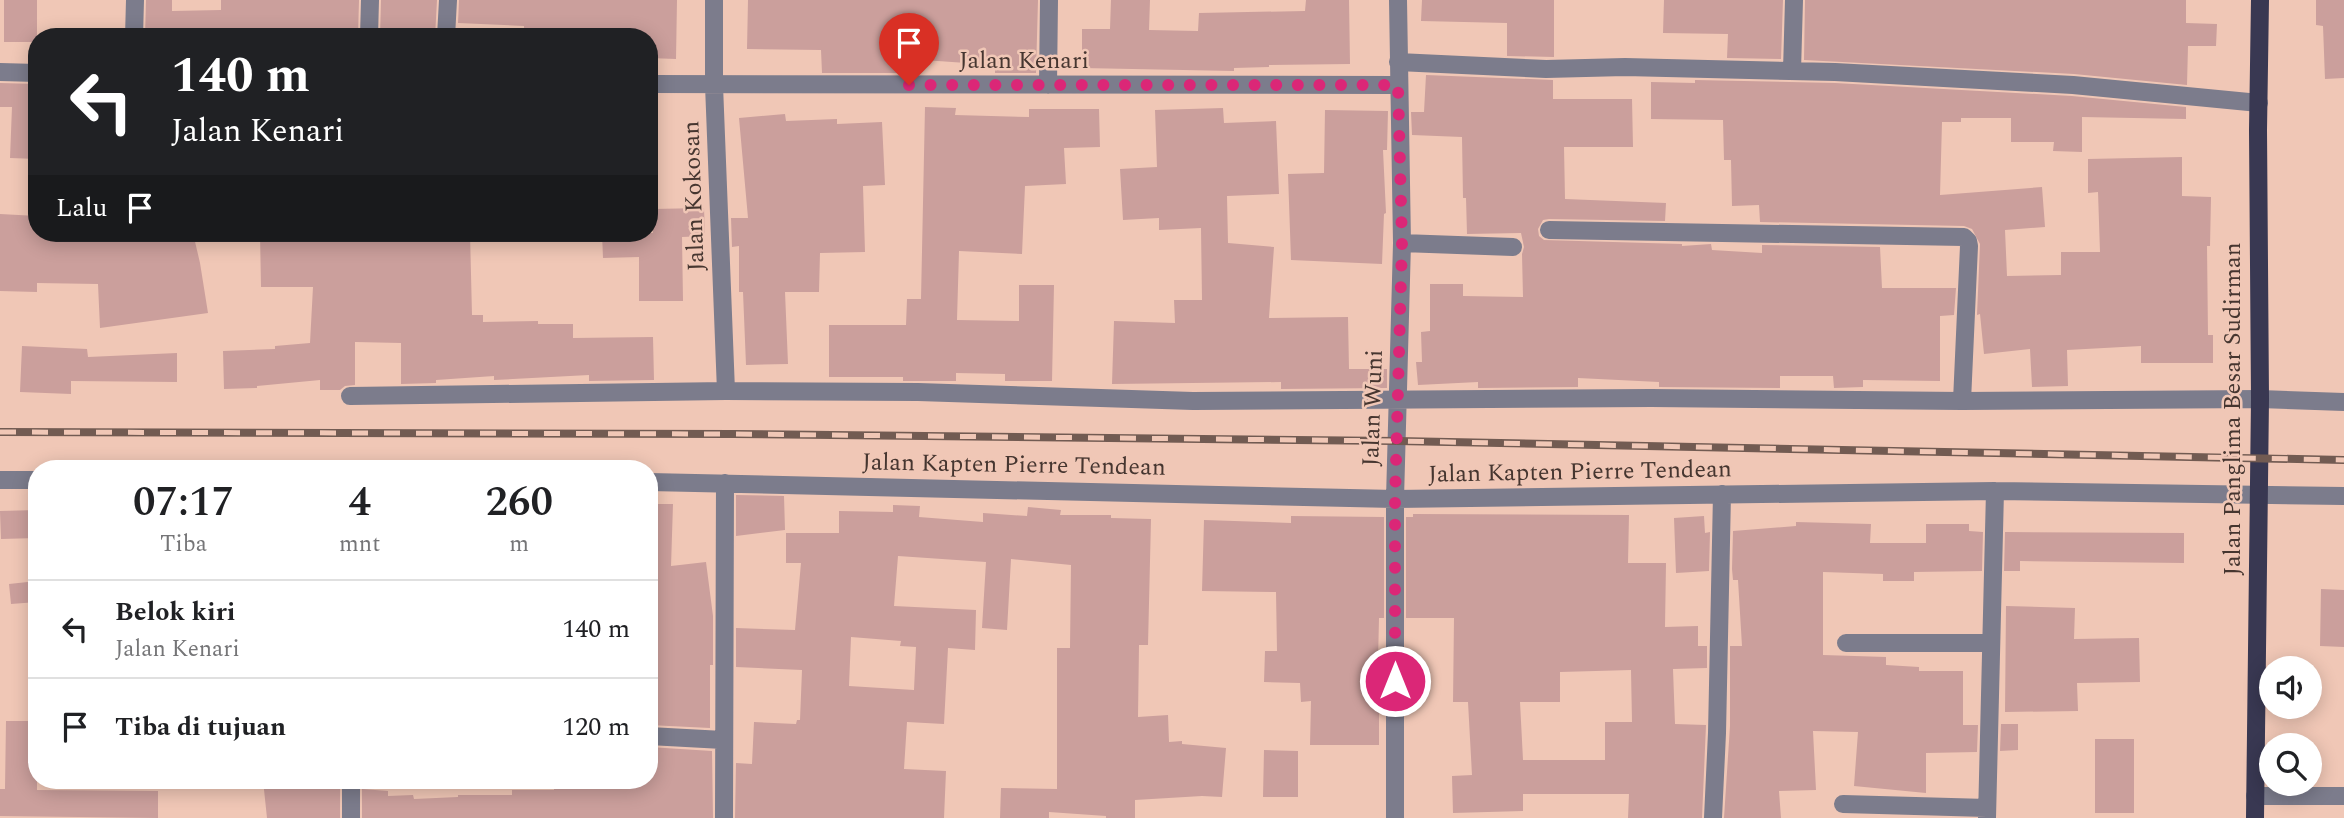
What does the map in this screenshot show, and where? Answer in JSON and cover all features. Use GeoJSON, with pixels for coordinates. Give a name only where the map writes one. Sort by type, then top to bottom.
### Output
{"type":"FeatureCollection","features":[{"type":"Feature","properties":{"kind":"main road","name":"Jalan Panglima Besar Sudirman"},"geometry":{"type":"LineString","coordinates":[[2255,818],[2260,495],[2260,0]]}},
{"type":"Feature","properties":{"kind":"street"},"geometry":{"type":"LineString","coordinates":[[134,28],[135,0]]}},
{"type":"Feature","properties":{"kind":"street"},"geometry":{"type":"LineString","coordinates":[[369,28],[370,0]]}},
{"type":"Feature","properties":{"kind":"street"},"geometry":{"type":"LineString","coordinates":[[446,28],[448,0]]}},
{"type":"Feature","properties":{"kind":"street","name":"Jalan Kokosan"},"geometry":{"type":"LineString","coordinates":[[714,0],[714,85],[726,391]]}},
{"type":"Feature","properties":{"kind":"street"},"geometry":{"type":"LineString","coordinates":[[1048,85],[1049,0]]}},
{"type":"Feature","properties":{"kind":"street","name":"Jalan Wuni"},"geometry":{"type":"LineString","coordinates":[[1395,818],[1395,499],[1402,243],[1398,0]]}},
{"type":"Feature","properties":{"kind":"street"},"geometry":{"type":"LineString","coordinates":[[1792,71],[1794,0]]}},
{"type":"Feature","properties":{"kind":"street"},"geometry":{"type":"LineString","coordinates":[[1398,62],[1546,69],[1625,67],[1792,71],[2073,85],[2259,103]]}},
{"type":"Feature","properties":{"kind":"street"},"geometry":{"type":"LineString","coordinates":[[0,72],[28,73]]}},
{"type":"Feature","properties":{"kind":"street","name":"Jalan Kenari"},"geometry":{"type":"LineString","coordinates":[[658,84],[1398,85]]}},
{"type":"Feature","properties":{"kind":"street"},"geometry":{"type":"LineString","coordinates":[[1549,230],[1964,237],[1969,246],[1962,401]]}},
{"type":"Feature","properties":{"kind":"street"},"geometry":{"type":"LineString","coordinates":[[1402,243],[1513,247]]}},
{"type":"Feature","properties":{"kind":"street"},"geometry":{"type":"LineString","coordinates":[[350,396],[726,391],[918,392],[1193,401],[1398,398],[1962,401],[2260,399],[2344,402]]}},
{"type":"Feature","properties":{"kind":"street"},"geometry":{"type":"LineString","coordinates":[[0,480],[28,480]]}},
{"type":"Feature","properties":{"kind":"street","name":"Jalan Kapten Pierre Tendean"},"geometry":{"type":"LineString","coordinates":[[658,482],[1395,499],[1995,491],[2344,496]]}},
{"type":"Feature","properties":{"kind":"street"},"geometry":{"type":"LineString","coordinates":[[724,818],[725,483]]}},
{"type":"Feature","properties":{"kind":"street"},"geometry":{"type":"LineString","coordinates":[[1843,804],[1987,813],[1995,491]]}},
{"type":"Feature","properties":{"kind":"street"},"geometry":{"type":"LineString","coordinates":[[1713,818],[1722,494]]}},
{"type":"Feature","properties":{"kind":"street"},"geometry":{"type":"LineString","coordinates":[[1846,643],[1991,643]]}},
{"type":"Feature","properties":{"kind":"street"},"geometry":{"type":"LineString","coordinates":[[658,736],[723,740]]}},
{"type":"Feature","properties":{"kind":"street"},"geometry":{"type":"LineString","coordinates":[[351,789],[351,818]]}},
{"type":"Feature","properties":{"kind":"street"},"geometry":{"type":"LineString","coordinates":[[2255,796],[2344,796]]}},
{"type":"Feature","properties":{"kind":"building"},"geometry":{"type":"Polygon","coordinates":[[[4,0],[37,0],[37,28],[28,28],[28,42],[4,42],[4,0]]]}},
{"type":"Feature","properties":{"kind":"building"},"geometry":{"type":"Polygon","coordinates":[[[146,0],[172,0],[172,11],[221,10],[221,0],[359,0],[358,28],[145,28],[146,0]]]}},
{"type":"Feature","properties":{"kind":"building"},"geometry":{"type":"Polygon","coordinates":[[[381,0],[437,0],[435,28],[380,28],[381,0]]]}},
{"type":"Feature","properties":{"kind":"building"},"geometry":{"type":"Polygon","coordinates":[[[459,0],[677,0],[676,59],[658,58],[658,28],[524,28],[458,23],[459,0]]]}},
{"type":"Feature","properties":{"kind":"building"},"geometry":{"type":"Polygon","coordinates":[[[748,0],[1038,0],[1036,73],[995,73],[995,65],[909,59],[909,73],[822,73],[821,50],[747,49],[748,0]]]}},
{"type":"Feature","properties":{"kind":"building"},"geometry":{"type":"Polygon","coordinates":[[[1111,0],[1150,0],[1149,30],[1198,31],[1199,13],[1305,11],[1306,0],[1349,0],[1350,64],[1269,65],[1234,68],[1234,71],[1082,68],[1082,29],[1110,29],[1111,0]]]}},
{"type":"Feature","properties":{"kind":"building"},"geometry":{"type":"Polygon","coordinates":[[[1422,0],[1554,0],[1554,57],[1507,56],[1507,23],[1421,21],[1422,0]]]}},
{"type":"Feature","properties":{"kind":"building"},"geometry":{"type":"Polygon","coordinates":[[[1664,0],[1783,0],[1781,59],[1727,58],[1728,34],[1663,33],[1664,0]]]}},
{"type":"Feature","properties":{"kind":"building"},"geometry":{"type":"Polygon","coordinates":[[[1805,0],[2186,0],[2186,23],[2217,24],[2216,46],[2188,46],[2187,85],[2074,74],[1804,60],[1805,0]]]}},
{"type":"Feature","properties":{"kind":"building"},"geometry":{"type":"Polygon","coordinates":[[[2316,0],[2344,0],[2344,78],[2325,79],[2323,26],[2316,25],[2316,0]]]}},
{"type":"Feature","properties":{"kind":"building"},"geometry":{"type":"Polygon","coordinates":[[[1426,75],[1553,80],[1553,99],[1632,99],[1633,147],[1564,147],[1565,199],[1666,203],[1665,221],[1549,219],[1543,220],[1538,229],[1539,236],[1544,240],[1682,246],[1711,244],[1712,250],[1762,253],[1762,245],[1880,247],[1882,288],[1956,288],[1954,315],[1940,316],[1940,381],[1863,380],[1863,387],[1834,388],[1833,376],[1780,376],[1780,388],[1659,387],[1659,382],[1578,378],[1578,387],[1478,388],[1478,382],[1418,385],[1416,362],[1422,362],[1421,332],[1430,331],[1430,284],[1463,284],[1463,296],[1523,297],[1524,247],[1521,233],[1467,234],[1466,198],[1463,198],[1462,137],[1412,135],[1411,112],[1424,112],[1426,75]]]}},
{"type":"Feature","properties":{"kind":"building"},"geometry":{"type":"Polygon","coordinates":[[[1695,80],[1835,83],[2072,96],[2186,107],[2186,119],[2082,117],[2082,152],[2053,151],[2054,142],[2011,142],[2011,118],[1961,118],[1961,122],[1942,122],[1940,195],[2042,187],[2045,227],[2005,230],[2007,276],[2061,275],[2061,252],[2100,252],[2098,192],[2088,193],[2088,159],[2182,157],[2182,196],[2211,197],[2210,246],[2207,246],[2208,335],[2213,335],[2213,363],[2141,363],[2141,346],[2067,350],[2068,386],[2032,387],[2030,349],[1984,354],[1980,314],[1977,315],[1980,244],[1972,229],[1964,226],[1760,222],[1759,205],[1732,206],[1731,160],[1724,160],[1723,120],[1651,119],[1651,82],[1695,83],[1695,80]]]}},
{"type":"Feature","properties":{"kind":"building"},"geometry":{"type":"Polygon","coordinates":[[[0,83],[28,84],[28,159],[10,158],[12,107],[0,107],[0,83]]]}},
{"type":"Feature","properties":{"kind":"building"},"geometry":{"type":"Polygon","coordinates":[[[925,107],[956,108],[955,115],[1029,117],[1029,109],[1099,109],[1100,147],[1064,148],[1066,184],[1025,186],[1022,254],[959,251],[957,320],[1019,321],[1019,285],[1054,285],[1052,381],[1005,381],[1005,374],[956,373],[956,381],[903,381],[903,377],[829,377],[829,325],[906,325],[907,299],[921,299],[925,107]]]}},
{"type":"Feature","properties":{"kind":"building"},"geometry":{"type":"Polygon","coordinates":[[[1223,108],[1224,123],[1276,121],[1279,194],[1227,196],[1228,243],[1274,247],[1269,318],[1348,317],[1349,369],[1387,369],[1387,388],[1281,389],[1281,382],[1112,384],[1114,321],[1175,323],[1174,300],[1202,300],[1201,228],[1159,230],[1159,218],[1123,220],[1120,169],[1157,167],[1155,110],[1223,108]]]}},
{"type":"Feature","properties":{"kind":"building"},"geometry":{"type":"Polygon","coordinates":[[[1325,110],[1388,111],[1387,150],[1383,150],[1386,213],[1382,264],[1291,260],[1288,174],[1324,173],[1325,110]]]}},
{"type":"Feature","properties":{"kind":"building"},"geometry":{"type":"Polygon","coordinates":[[[785,114],[786,121],[837,119],[837,124],[882,122],[885,185],[863,186],[865,252],[820,253],[819,292],[785,292],[788,364],[746,365],[743,292],[739,292],[739,246],[732,247],[731,218],[748,218],[739,118],[785,114]]]}},
{"type":"Feature","properties":{"kind":"building"},"geometry":{"type":"Polygon","coordinates":[[[704,208],[705,236],[682,237],[683,301],[639,301],[639,257],[603,258],[602,242],[658,242],[658,209],[704,208]]]}},
{"type":"Feature","properties":{"kind":"building"},"geometry":{"type":"Polygon","coordinates":[[[0,214],[28,216],[28,242],[195,242],[208,313],[100,328],[98,284],[37,283],[37,292],[0,291],[0,214]]]}},
{"type":"Feature","properties":{"kind":"building"},"geometry":{"type":"Polygon","coordinates":[[[260,242],[470,242],[472,315],[483,315],[483,322],[538,321],[538,324],[573,324],[573,338],[653,337],[654,380],[589,381],[589,375],[494,380],[494,376],[401,384],[401,343],[355,342],[355,385],[345,386],[340,390],[320,390],[320,380],[224,389],[223,351],[275,349],[275,346],[310,343],[313,287],[261,287],[260,242]]]}},
{"type":"Feature","properties":{"kind":"building"},"geometry":{"type":"Polygon","coordinates":[[[22,346],[87,349],[88,357],[177,353],[177,382],[71,381],[71,394],[20,392],[22,346]]]}},
{"type":"Feature","properties":{"kind":"building"},"geometry":{"type":"Polygon","coordinates":[[[736,495],[784,496],[785,530],[736,536],[736,495]]]}},
{"type":"Feature","properties":{"kind":"building"},"geometry":{"type":"Polygon","coordinates":[[[658,504],[673,504],[671,566],[706,562],[713,616],[710,728],[658,725],[658,504]]]}},
{"type":"Feature","properties":{"kind":"building"},"geometry":{"type":"Polygon","coordinates":[[[893,505],[920,506],[919,517],[983,522],[983,513],[1027,516],[1028,507],[1061,510],[1060,515],[1111,515],[1111,518],[1151,519],[1148,645],[1139,645],[1138,717],[1168,715],[1169,742],[1182,741],[1182,744],[1226,748],[1222,797],[1135,800],[1135,818],[1049,812],[1049,818],[1000,818],[1001,788],[1057,789],[1057,648],[1070,648],[1071,565],[1011,559],[1007,630],[982,628],[986,562],[898,556],[894,606],[976,610],[975,650],[948,648],[944,724],[907,722],[904,769],[946,771],[944,818],[735,818],[736,763],[752,764],[754,722],[796,724],[797,720],[800,720],[802,670],[736,667],[736,628],[795,630],[801,563],[786,563],[786,533],[839,533],[839,511],[893,512],[893,505]],[[851,637],[849,686],[914,690],[916,647],[900,646],[901,641],[851,637]]]}},
{"type":"Feature","properties":{"kind":"building"},"geometry":{"type":"Polygon","coordinates":[[[28,510],[28,538],[1,539],[0,511],[28,510]]]}},
{"type":"Feature","properties":{"kind":"building"},"geometry":{"type":"Polygon","coordinates":[[[1413,514],[1629,515],[1628,563],[1666,563],[1665,627],[1698,626],[1698,646],[1707,646],[1707,668],[1673,669],[1675,724],[1706,725],[1702,818],[1628,818],[1629,794],[1523,794],[1523,811],[1453,813],[1452,776],[1472,775],[1468,702],[1453,702],[1454,618],[1406,618],[1406,517],[1413,517],[1413,514]],[[1631,670],[1560,672],[1560,702],[1520,702],[1523,760],[1605,760],[1605,722],[1632,722],[1631,670]]]}},
{"type":"Feature","properties":{"kind":"building"},"geometry":{"type":"Polygon","coordinates":[[[1291,516],[1384,517],[1384,618],[1379,618],[1378,661],[1382,661],[1384,697],[1379,697],[1379,745],[1310,745],[1311,701],[1301,702],[1300,683],[1264,682],[1265,651],[1277,651],[1276,592],[1202,591],[1204,520],[1291,523],[1291,516]]]}},
{"type":"Feature","properties":{"kind":"building"},"geometry":{"type":"Polygon","coordinates":[[[1704,516],[1705,533],[1710,532],[1709,571],[1676,573],[1674,518],[1704,516]]]}},
{"type":"Feature","properties":{"kind":"building"},"geometry":{"type":"Polygon","coordinates":[[[1796,522],[1871,524],[1870,543],[1926,543],[1926,524],[1969,524],[1969,531],[1983,532],[1982,571],[1914,572],[1914,581],[1883,581],[1883,574],[1823,572],[1823,655],[1886,657],[1886,665],[1919,667],[1919,671],[1963,671],[1963,725],[1978,725],[1977,752],[1926,753],[1926,793],[1854,786],[1858,732],[1813,731],[1816,790],[1779,791],[1781,818],[1724,818],[1730,726],[1730,646],[1742,646],[1738,580],[1733,580],[1732,569],[1733,531],[1796,526],[1796,522]]]}},
{"type":"Feature","properties":{"kind":"building"},"geometry":{"type":"Polygon","coordinates":[[[2005,532],[2184,533],[2184,563],[2020,561],[2020,571],[2004,571],[2005,532]]]}},
{"type":"Feature","properties":{"kind":"building"},"geometry":{"type":"Polygon","coordinates":[[[28,582],[28,603],[11,604],[9,584],[28,582]]]}},
{"type":"Feature","properties":{"kind":"building"},"geometry":{"type":"Polygon","coordinates":[[[2321,589],[2344,590],[2344,647],[2320,646],[2321,589]]]}},
{"type":"Feature","properties":{"kind":"building"},"geometry":{"type":"Polygon","coordinates":[[[2006,606],[2075,608],[2074,639],[2139,638],[2140,682],[2077,683],[2078,711],[2005,712],[2006,606]]]}},
{"type":"Feature","properties":{"kind":"building"},"geometry":{"type":"Polygon","coordinates":[[[6,721],[28,721],[28,789],[158,791],[158,818],[0,816],[0,789],[5,789],[6,721]]]}},
{"type":"Feature","properties":{"kind":"building"},"geometry":{"type":"Polygon","coordinates":[[[2001,724],[2018,724],[2018,750],[2000,751],[2001,724]]]}},
{"type":"Feature","properties":{"kind":"building"},"geometry":{"type":"Polygon","coordinates":[[[2095,739],[2134,739],[2134,813],[2095,813],[2095,739]]]}},
{"type":"Feature","properties":{"kind":"building"},"geometry":{"type":"Polygon","coordinates":[[[658,748],[712,751],[713,818],[362,818],[362,789],[388,791],[388,796],[413,795],[414,799],[458,795],[512,795],[512,790],[658,789],[658,748]]]}},
{"type":"Feature","properties":{"kind":"building"},"geometry":{"type":"Polygon","coordinates":[[[1264,750],[1298,751],[1298,797],[1263,797],[1264,750]]]}},
{"type":"Feature","properties":{"kind":"building"},"geometry":{"type":"Polygon","coordinates":[[[264,789],[340,789],[340,818],[267,818],[264,789]]]}},
{"type":"Feature","properties":{"kind":"railway"},"geometry":{"type":"LineString","coordinates":[[0,432],[733,434],[1397,441],[2344,460]]}},
{"type":"Feature","properties":{"kind":"route"},"geometry":{"type":"LineString","coordinates":[[909,85],[1398,85],[1402,243],[1395,499],[1395,681]]}}]}
